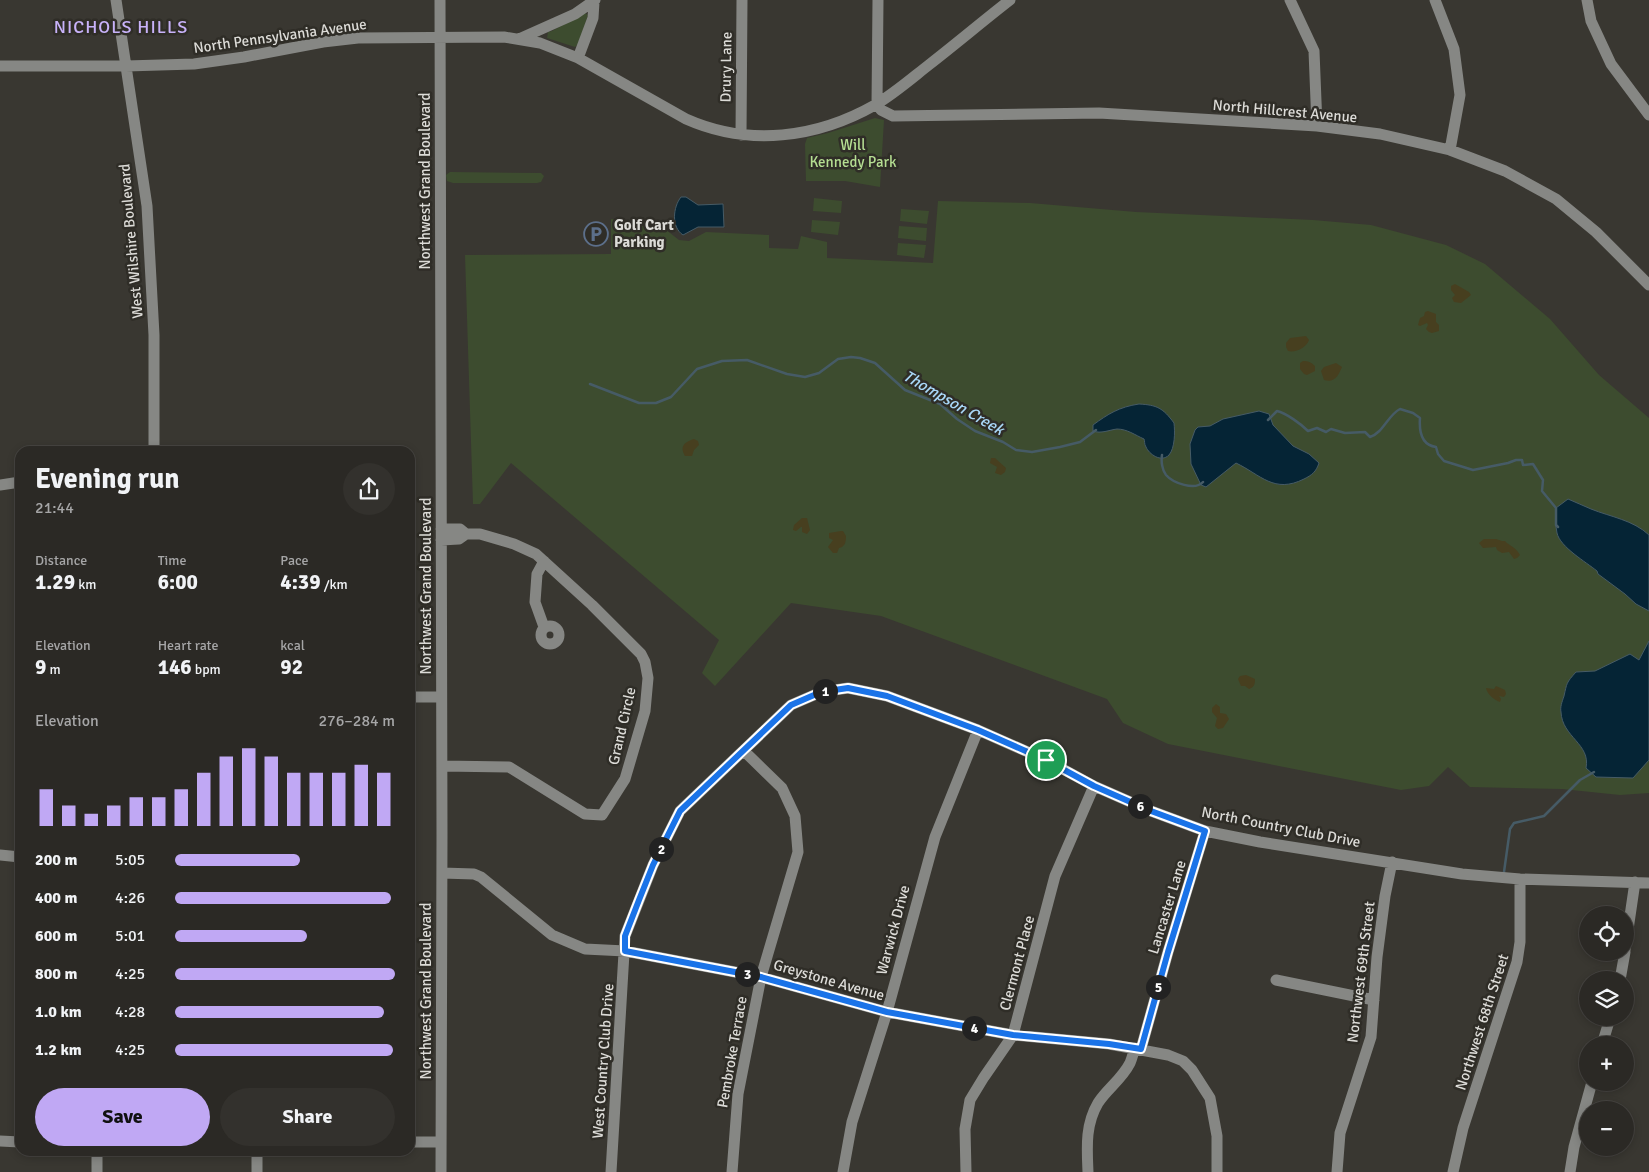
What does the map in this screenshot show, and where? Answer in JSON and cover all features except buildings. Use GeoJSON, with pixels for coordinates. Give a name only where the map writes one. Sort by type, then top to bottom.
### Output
{"type":"FeatureCollection","features":[{"type":"Feature","properties":{"kind":"street","name":"West Wilshire Boulevard"},"geometry":{"type":"LineString","coordinates":[[116,0],[147,206],[154,335],[154,446]]}},
{"type":"Feature","properties":{"kind":"street","name":"Northwest Grand Boulevard"},"geometry":{"type":"LineString","coordinates":[[440,0],[441,1172]]}},
{"type":"Feature","properties":{"kind":"street","name":"Drury Lane"},"geometry":{"type":"LineString","coordinates":[[741,135],[742,0]]}},
{"type":"Feature","properties":{"kind":"street"},"geometry":{"type":"LineString","coordinates":[[877,104],[878,0]]}},
{"type":"Feature","properties":{"kind":"street","name":"North Pennsylvania Avenue"},"geometry":{"type":"LineString","coordinates":[[0,66],[194,64],[244,57],[314,43],[358,38],[504,37],[540,43],[578,58],[686,119],[713,129],[741,135],[783,135],[846,120],[877,104],[1010,0]]}},
{"type":"Feature","properties":{"kind":"street"},"geometry":{"type":"LineString","coordinates":[[1290,0],[1314,51],[1317,126]]}},
{"type":"Feature","properties":{"kind":"street"},"geometry":{"type":"LineString","coordinates":[[1436,0],[1454,49],[1460,95],[1450,150]]}},
{"type":"Feature","properties":{"kind":"street"},"geometry":{"type":"LineString","coordinates":[[1587,0],[1591,21],[1612,64],[1649,115]]}},
{"type":"Feature","properties":{"kind":"street"},"geometry":{"type":"LineString","coordinates":[[519,39],[575,14],[594,1]]}},
{"type":"Feature","properties":{"kind":"street"},"geometry":{"type":"LineString","coordinates":[[578,58],[593,18],[594,1]]}},
{"type":"Feature","properties":{"kind":"street","name":"North Hillcrest Avenue"},"geometry":{"type":"LineString","coordinates":[[877,104],[881,110],[888,114],[900,117],[1099,113],[1317,126],[1380,134],[1450,150],[1505,171],[1556,199],[1647,277]]}},
{"type":"Feature","properties":{"kind":"street"},"geometry":{"type":"LineString","coordinates":[[0,485],[15,483]]}},
{"type":"Feature","properties":{"kind":"street","name":"Grand Circle"},"geometry":{"type":"LineString","coordinates":[[441,534],[460,529],[466,534],[480,534],[514,544],[536,554],[618,630],[641,654],[645,662],[648,678],[645,711],[625,779],[602,814],[595,816],[585,814],[509,767],[442,766]]}},
{"type":"Feature","properties":{"kind":"street"},"geometry":{"type":"LineString","coordinates":[[544,561],[537,574],[535,602],[544,627]]}},
{"type":"Feature","properties":{"kind":"street","name":"North Country Club Drive"},"geometry":{"type":"LineString","coordinates":[[625,951],[625,936],[628,927],[653,865],[680,811],[791,705],[821,692],[848,688],[887,696],[978,730],[1046,760],[1094,786],[1151,811],[1205,831],[1260,842],[1462,874],[1520,879],[1649,883]]}},
{"type":"Feature","properties":{"kind":"street"},"geometry":{"type":"LineString","coordinates":[[415,697],[441,697]]}},
{"type":"Feature","properties":{"kind":"street","name":"Warwick Drive"},"geometry":{"type":"LineString","coordinates":[[843,1172],[852,1122],[887,1012],[935,837],[978,730]]}},
{"type":"Feature","properties":{"kind":"street","name":"Pembroke Terrace"},"geometry":{"type":"LineString","coordinates":[[732,1172],[738,1094],[761,977],[798,852],[795,816],[782,788],[744,751]]}},
{"type":"Feature","properties":{"kind":"street","name":"Clermont Place"},"geometry":{"type":"LineString","coordinates":[[966,1172],[965,1129],[970,1100],[1013,1035],[1055,876],[1094,786]]}},
{"type":"Feature","properties":{"kind":"street","name":"Lancaster Lane"},"geometry":{"type":"LineString","coordinates":[[1088,1172],[1088,1127],[1099,1102],[1126,1069],[1138,1049],[1205,831]]}},
{"type":"Feature","properties":{"kind":"street"},"geometry":{"type":"LineString","coordinates":[[0,855],[15,856]]}},
{"type":"Feature","properties":{"kind":"street","name":"Northwest 69th Street"},"geometry":{"type":"LineString","coordinates":[[1337,1172],[1340,1133],[1371,1037],[1377,957],[1385,896],[1392,862]]}},
{"type":"Feature","properties":{"kind":"street","name":"Greystone Avenue"},"geometry":{"type":"LineString","coordinates":[[442,872],[474,874],[481,877],[552,935],[586,950],[625,951],[761,977],[887,1012],[1013,1035],[1109,1044],[1168,1055],[1182,1061],[1192,1070],[1210,1098],[1217,1136],[1217,1172]]}},
{"type":"Feature","properties":{"kind":"street","name":"Northwest 68th Street"},"geometry":{"type":"LineString","coordinates":[[1453,1172],[1464,1128],[1518,962],[1520,942],[1520,879]]}},
{"type":"Feature","properties":{"kind":"street"},"geometry":{"type":"LineString","coordinates":[[1632,906],[1636,882]]}},
{"type":"Feature","properties":{"kind":"street","name":"West Country Club Drive"},"geometry":{"type":"LineString","coordinates":[[611,1172],[625,951]]}},
{"type":"Feature","properties":{"kind":"street"},"geometry":{"type":"LineString","coordinates":[[1276,980],[1374,1000]]}},
{"type":"Feature","properties":{"kind":"street"},"geometry":{"type":"LineString","coordinates":[[1570,1172],[1574,1147],[1590,1091]]}},
{"type":"Feature","properties":{"kind":"street"},"geometry":{"type":"LineString","coordinates":[[0,1141],[15,1142]]}},
{"type":"Feature","properties":{"kind":"street"},"geometry":{"type":"LineString","coordinates":[[415,1142],[441,1142]]}},
{"type":"Feature","properties":{"kind":"street"},"geometry":{"type":"LineString","coordinates":[[97,1156],[97,1172]]}},
{"type":"Feature","properties":{"kind":"street"},"geometry":{"type":"LineString","coordinates":[[257,1156],[257,1172]]}},
{"type":"Feature","properties":{"kind":"green space"},"geometry":{"type":"Polygon","coordinates":[[[585,13],[588,15],[578,44],[575,47],[547,38],[548,32],[585,13]]]}},
{"type":"Feature","properties":{"kind":"green space","name":"Will Kennedy Park"},"geometry":{"type":"Polygon","coordinates":[[[875,118],[884,120],[880,187],[845,181],[806,181],[805,144],[807,138],[875,118]]]}},
{"type":"Feature","properties":{"kind":"green space"},"geometry":{"type":"Polygon","coordinates":[[[450,172],[541,173],[544,176],[541,182],[537,183],[453,183],[447,181],[446,175],[450,172]]]}},
{"type":"Feature","properties":{"kind":"green space"},"geometry":{"type":"Polygon","coordinates":[[[814,198],[842,201],[841,213],[813,211],[814,198]]]}},
{"type":"Feature","properties":{"kind":"green space"},"geometry":{"type":"Polygon","coordinates":[[[938,201],[1030,203],[1136,212],[1313,220],[1371,225],[1446,245],[1485,264],[1550,319],[1599,375],[1649,418],[1649,793],[1620,795],[1562,789],[1470,787],[1448,767],[1429,786],[1401,790],[1168,744],[1123,723],[1107,699],[881,616],[791,603],[715,686],[702,673],[719,640],[511,463],[480,504],[473,504],[465,255],[611,254],[611,219],[656,222],[679,240],[689,241],[706,232],[769,235],[769,248],[798,249],[801,236],[827,242],[827,258],[933,263],[938,201]]]}},
{"type":"Feature","properties":{"kind":"green space"},"geometry":{"type":"Polygon","coordinates":[[[901,209],[929,211],[927,224],[900,221],[901,209]]]}},
{"type":"Feature","properties":{"kind":"green space"},"geometry":{"type":"Polygon","coordinates":[[[812,220],[840,222],[838,235],[811,232],[812,220]]]}},
{"type":"Feature","properties":{"kind":"green space"},"geometry":{"type":"Polygon","coordinates":[[[899,226],[927,228],[926,241],[898,238],[899,226]]]}},
{"type":"Feature","properties":{"kind":"green space"},"geometry":{"type":"Polygon","coordinates":[[[898,243],[926,245],[924,258],[897,255],[898,243]]]}},
{"type":"Feature","properties":{"kind":"sand"},"geometry":{"type":"Polygon","coordinates":[[[1455,284],[1471,295],[1461,303],[1454,302],[1452,298],[1455,295],[1451,290],[1451,286],[1455,284]]]}},
{"type":"Feature","properties":{"kind":"sand"},"geometry":{"type":"Polygon","coordinates":[[[1428,311],[1436,314],[1439,331],[1429,332],[1426,329],[1427,323],[1418,325],[1420,318],[1428,311]]]}},
{"type":"Feature","properties":{"kind":"sand"},"geometry":{"type":"Polygon","coordinates":[[[1306,336],[1309,340],[1304,347],[1288,351],[1286,343],[1290,338],[1306,336]]]}},
{"type":"Feature","properties":{"kind":"sand"},"geometry":{"type":"Polygon","coordinates":[[[1303,361],[1314,365],[1315,371],[1307,375],[1304,374],[1300,369],[1300,363],[1303,361]]]}},
{"type":"Feature","properties":{"kind":"sand"},"geometry":{"type":"Polygon","coordinates":[[[1336,363],[1342,367],[1337,376],[1333,380],[1324,380],[1321,371],[1324,367],[1336,363]]]}},
{"type":"Feature","properties":{"kind":"sand"},"geometry":{"type":"Polygon","coordinates":[[[694,439],[698,441],[699,445],[694,450],[692,456],[685,456],[683,453],[684,445],[694,439]]]}},
{"type":"Feature","properties":{"kind":"sand"},"geometry":{"type":"Polygon","coordinates":[[[991,458],[995,458],[1006,468],[1005,472],[1001,475],[995,473],[997,467],[990,463],[991,458]]]}},
{"type":"Feature","properties":{"kind":"sand"},"geometry":{"type":"Polygon","coordinates":[[[802,518],[807,518],[810,530],[807,534],[802,532],[802,527],[796,531],[793,530],[794,525],[802,518]]]}},
{"type":"Feature","properties":{"kind":"sand"},"geometry":{"type":"Polygon","coordinates":[[[843,531],[846,536],[845,544],[839,548],[837,553],[833,553],[828,547],[833,540],[829,538],[829,533],[843,531]]]}},
{"type":"Feature","properties":{"kind":"sand"},"geometry":{"type":"Polygon","coordinates":[[[1484,539],[1505,541],[1520,555],[1514,559],[1509,552],[1502,553],[1496,547],[1483,548],[1479,543],[1484,539]]]}},
{"type":"Feature","properties":{"kind":"sand"},"geometry":{"type":"Polygon","coordinates":[[[1246,675],[1255,679],[1254,686],[1249,689],[1241,686],[1238,679],[1240,676],[1246,675]]]}},
{"type":"Feature","properties":{"kind":"sand"},"geometry":{"type":"Polygon","coordinates":[[[1496,686],[1505,690],[1506,694],[1504,697],[1499,696],[1500,702],[1491,696],[1486,688],[1494,689],[1496,686]]]}},
{"type":"Feature","properties":{"kind":"sand"},"geometry":{"type":"Polygon","coordinates":[[[1216,704],[1220,707],[1220,713],[1226,714],[1229,719],[1223,728],[1218,729],[1215,726],[1217,718],[1212,712],[1212,708],[1216,704]]]}},
{"type":"Feature","properties":{"kind":"water"},"geometry":{"type":"Polygon","coordinates":[[[681,197],[686,197],[698,205],[723,204],[724,227],[698,227],[683,235],[676,227],[674,217],[676,206],[681,197]]]}},
{"type":"Feature","properties":{"kind":"water"},"geometry":{"type":"Polygon","coordinates":[[[1139,404],[1159,408],[1174,423],[1173,444],[1171,452],[1166,457],[1159,458],[1152,455],[1145,446],[1144,439],[1128,431],[1117,429],[1102,432],[1093,431],[1093,425],[1109,414],[1125,407],[1139,404]]]}},
{"type":"Feature","properties":{"kind":"water"},"geometry":{"type":"Polygon","coordinates":[[[1259,411],[1269,414],[1273,425],[1293,446],[1309,454],[1319,463],[1315,471],[1307,478],[1284,485],[1268,481],[1236,463],[1206,487],[1201,485],[1191,464],[1190,444],[1195,430],[1198,427],[1210,426],[1223,419],[1259,411]]]}},
{"type":"Feature","properties":{"kind":"water"},"geometry":{"type":"Polygon","coordinates":[[[1568,499],[1629,522],[1649,535],[1649,611],[1636,604],[1563,544],[1557,533],[1556,508],[1568,499]]]}},
{"type":"Feature","properties":{"kind":"water"},"geometry":{"type":"Polygon","coordinates":[[[1649,641],[1649,760],[1633,778],[1596,777],[1586,768],[1586,760],[1581,746],[1566,728],[1563,721],[1561,706],[1567,683],[1576,672],[1595,671],[1630,654],[1639,660],[1649,641]]]}},
{"type":"Feature","properties":{"kind":"waterway","name":"Thompson Creek"},"geometry":{"type":"LineString","coordinates":[[590,384],[639,403],[656,403],[671,397],[697,369],[722,361],[747,360],[787,374],[805,377],[819,373],[838,359],[851,357],[875,363],[905,390],[940,404],[975,431],[1003,442],[1016,450],[1032,452],[1060,447],[1080,442],[1096,430]]}},
{"type":"Feature","properties":{"kind":"waterway","name":"Thompson Creek"},"geometry":{"type":"LineString","coordinates":[[1268,420],[1277,411],[1293,419],[1308,431],[1317,428],[1326,432],[1331,429],[1345,433],[1365,432],[1370,437],[1375,435],[1392,415],[1400,409],[1413,413],[1420,418],[1422,437],[1431,446],[1436,447],[1438,454],[1444,461],[1473,470],[1516,460],[1522,460],[1523,465],[1533,464],[1543,480],[1542,491],[1556,508],[1556,525],[1558,527]]}},
{"type":"Feature","properties":{"kind":"waterway","name":"Thompson Creek"},"geometry":{"type":"LineString","coordinates":[[1162,455],[1163,468],[1169,478],[1190,486],[1199,485],[1203,482]]}},
{"type":"Feature","properties":{"kind":"waterway"},"geometry":{"type":"LineString","coordinates":[[1504,872],[1510,829],[1514,823],[1544,816],[1580,780],[1594,772]]}},
{"type":"Feature","properties":{"kind":"place","name":"Golf Cart Parking"},"geometry":{"type":"Point","coordinates":[596,234]}},
{"type":"Feature","properties":{"kind":"district","name":"NICHOLS HILLS"},"geometry":{"type":"Point","coordinates":[121,27]}},
{"type":"Feature","properties":{"kind":"route"},"geometry":{"type":"LineString","coordinates":[[848,688],[887,696],[978,730],[1046,760],[1094,786],[1151,811],[1205,831],[1141,1049],[1013,1035],[887,1012],[761,977],[625,951],[625,936],[639,900],[653,865],[680,811],[791,705],[821,692],[848,688]]}}]}
